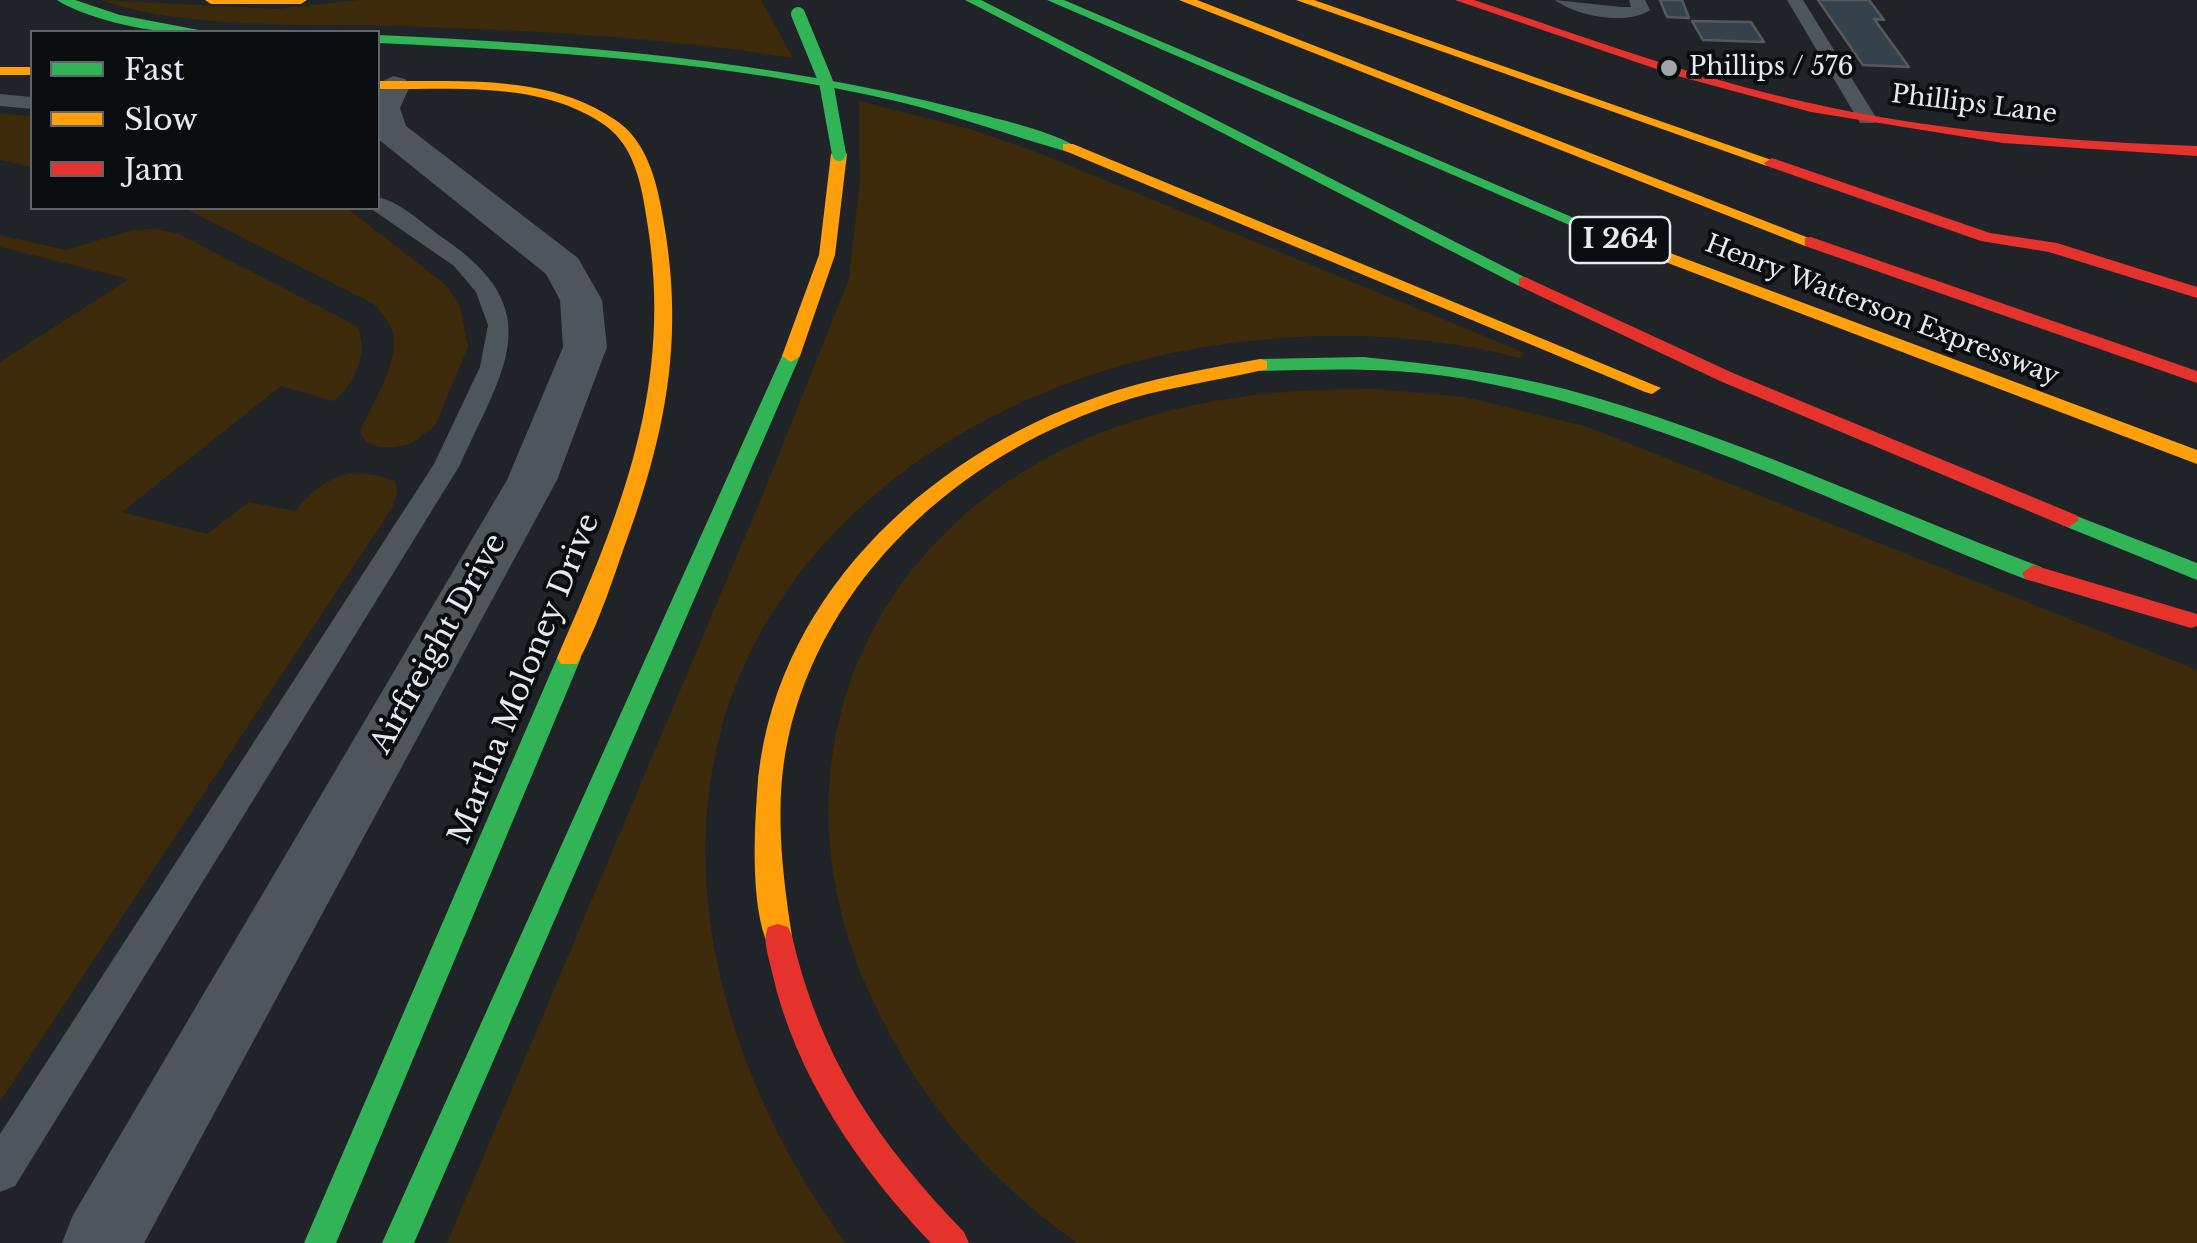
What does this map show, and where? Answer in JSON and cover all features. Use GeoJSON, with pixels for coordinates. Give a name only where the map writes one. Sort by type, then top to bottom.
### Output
{"type":"FeatureCollection","features":[{"type":"Feature","properties":{"kind":"main road"},"geometry":{"type":"LineString","coordinates":[[211,0],[301,0]]}},
{"type":"Feature","properties":{"kind":"main road"},"geometry":{"type":"LineString","coordinates":[[971,0],[1616,328],[1811,414],[2197,572]]}},
{"type":"Feature","properties":{"kind":"main road","name":"Henry Watterson Expressway"},"geometry":{"type":"LineString","coordinates":[[1053,0],[1611,237],[2197,457]]}},
{"type":"Feature","properties":{"kind":"main road","name":"Henry Watterson Expressway"},"geometry":{"type":"LineString","coordinates":[[1186,0],[1796,237],[2197,377]]}},
{"type":"Feature","properties":{"kind":"main road"},"geometry":{"type":"LineString","coordinates":[[1302,0],[1987,238],[2051,247],[2197,293]]}},
{"type":"Feature","properties":{"kind":"main road"},"geometry":{"type":"LineString","coordinates":[[1360,0],[1996,217],[2051,247]]}},
{"type":"Feature","properties":{"kind":"main road","name":"Phillips Lane"},"geometry":{"type":"LineString","coordinates":[[1461,0],[1692,76],[1809,108],[1998,138],[2197,151]]}},
{"type":"Feature","properties":{"kind":"main road"},"geometry":{"type":"LineString","coordinates":[[52,3],[118,19],[199,30]]}},
{"type":"Feature","properties":{"kind":"main road"},"geometry":{"type":"LineString","coordinates":[[52,3],[95,25],[129,30]]}},
{"type":"Feature","properties":{"kind":"main road"},"geometry":{"type":"LineString","coordinates":[[398,1243],[786,370],[827,255],[839,154],[836,112],[826,74],[793,7]]}},
{"type":"Feature","properties":{"kind":"main road"},"geometry":{"type":"LineString","coordinates":[[383,70],[584,48],[700,60],[876,91],[958,111],[1119,166],[1676,398]]}},
{"type":"Feature","properties":{"kind":"main road","name":"Martha Moloney Drive"},"geometry":{"type":"LineString","coordinates":[[320,1243],[600,586],[630,498],[654,398],[666,311],[660,242],[648,184],[629,138],[609,120],[584,107],[530,93],[383,70]]}},
{"type":"Feature","properties":{"kind":"main road"},"geometry":{"type":"LineString","coordinates":[[0,71],[30,71]]}},
{"type":"Feature","properties":{"kind":"main road"},"geometry":{"type":"LineString","coordinates":[[953,1243],[865,1142],[818,1060],[788,976],[770,888],[768,778],[787,691],[822,618],[871,551],[939,488],[1006,444],[1078,408],[1162,382],[1246,366],[1331,360],[1415,364],[1499,376],[1588,400],[2038,575],[2194,621]]}},
{"type":"Feature","properties":{"kind":"main road"},"geometry":{"type":"LineString","coordinates":[[2044,550],[2194,621]]}},
{"type":"Feature","properties":{"kind":"street","name":"Airfreight Drive"},"geometry":{"type":"LineString","coordinates":[[101,1243],[532,480],[585,347],[581,300],[563,267],[390,131],[382,108],[383,70]]}},
{"type":"Feature","properties":{"kind":"lane"},"geometry":{"type":"LineString","coordinates":[[1563,0],[1594,10],[1629,14],[1641,10],[1637,0]]}},
{"type":"Feature","properties":{"kind":"lane"},"geometry":{"type":"LineString","coordinates":[[1795,0],[1867,119]]}},
{"type":"Feature","properties":{"kind":"lane"},"geometry":{"type":"LineString","coordinates":[[0,100],[30,103]]}},
{"type":"Feature","properties":{"kind":"lane"},"geometry":{"type":"LineString","coordinates":[[0,1171],[447,464],[492,367],[500,324],[487,290],[462,260],[380,204]]}},
{"type":"Feature","properties":{"kind":"shaded area"},"geometry":{"type":"Polygon","coordinates":[[[101,0],[277,9],[359,0],[761,0],[793,58],[546,32],[206,20],[168,16],[101,0]]]}},
{"type":"Feature","properties":{"kind":"shaded area"},"geometry":{"type":"Polygon","coordinates":[[[859,101],[970,129],[1039,153],[1525,353],[1519,358],[1447,343],[1373,337],[1298,337],[1225,344],[1143,360],[1062,386],[984,421],[912,466],[848,520],[793,583],[750,655],[720,735],[708,801],[706,868],[712,935],[727,1002],[748,1067],[776,1129],[846,1243],[447,1243],[768,482],[849,278],[860,181],[859,101]]]}},
{"type":"Feature","properties":{"kind":"shaded area"},"geometry":{"type":"Polygon","coordinates":[[[0,114],[30,116],[30,167],[0,160],[0,114]]]}},
{"type":"Feature","properties":{"kind":"shaded area"},"geometry":{"type":"Polygon","coordinates":[[[188,210],[350,210],[447,286],[460,307],[468,347],[435,426],[410,444],[379,447],[366,442],[360,431],[394,350],[392,329],[374,304],[188,210]]]}},
{"type":"Feature","properties":{"kind":"shaded area"},"geometry":{"type":"Polygon","coordinates":[[[133,230],[179,234],[356,326],[361,356],[354,377],[334,401],[281,386],[122,512],[207,534],[249,502],[295,511],[328,481],[351,474],[395,481],[397,492],[393,506],[0,1102],[0,362],[129,279],[0,247],[0,235],[66,250],[133,230]]]}},
{"type":"Feature","properties":{"kind":"shaded area"},"geometry":{"type":"Polygon","coordinates":[[[1377,389],[1465,397],[1588,427],[2197,670],[2197,1243],[1077,1243],[984,1163],[932,1102],[889,1033],[871,996],[842,913],[829,830],[834,749],[854,673],[889,602],[939,539],[1003,484],[1081,441],[1153,415],[1226,399],[1301,391],[1377,389]]]}},
{"type":"Feature","properties":{"kind":"building"},"geometry":{"type":"Polygon","coordinates":[[[1660,0],[1682,0],[1689,18],[1667,17],[1660,0]]]}},
{"type":"Feature","properties":{"kind":"building"},"geometry":{"type":"Polygon","coordinates":[[[1818,0],[1869,0],[1884,20],[1874,19],[1909,67],[1863,65],[1818,0]]]}},
{"type":"Feature","properties":{"kind":"building"},"geometry":{"type":"Polygon","coordinates":[[[1692,21],[1751,22],[1764,42],[1703,40],[1692,21]]]}},
{"type":"Feature","properties":{"kind":"traffic: fast"},"geometry":{"type":"LineString","coordinates":[[63,0],[118,19],[190,30]]}},
{"type":"Feature","properties":{"kind":"traffic: fast"},"geometry":{"type":"LineString","coordinates":[[971,0],[1525,282]]}},
{"type":"Feature","properties":{"kind":"traffic: fast"},"geometry":{"type":"LineString","coordinates":[[1053,0],[1587,227]]}},
{"type":"Feature","properties":{"kind":"traffic: fast"},"geometry":{"type":"LineString","coordinates":[[798,14],[826,82],[839,154]]}},
{"type":"Feature","properties":{"kind":"traffic: fast"},"geometry":{"type":"LineString","coordinates":[[380,39],[641,56],[814,80],[984,120],[1068,147]]}},
{"type":"Feature","properties":{"kind":"traffic: fast"},"geometry":{"type":"LineString","coordinates":[[398,1243],[791,356]]}},
{"type":"Feature","properties":{"kind":"traffic: fast"},"geometry":{"type":"LineString","coordinates":[[1260,365],[1363,362],[1463,373],[1561,394],[1750,459],[2033,573]]}},
{"type":"Feature","properties":{"kind":"traffic: fast"},"geometry":{"type":"LineString","coordinates":[[2069,520],[2197,572]]}},
{"type":"Feature","properties":{"kind":"traffic: fast"},"geometry":{"type":"LineString","coordinates":[[320,1243],[569,658]]}},
{"type":"Feature","properties":{"kind":"traffic: slow"},"geometry":{"type":"LineString","coordinates":[[211,0],[301,0]]}},
{"type":"Feature","properties":{"kind":"traffic: slow"},"geometry":{"type":"LineString","coordinates":[[1185,0],[1811,242]]}},
{"type":"Feature","properties":{"kind":"traffic: slow"},"geometry":{"type":"LineString","coordinates":[[1302,0],[1772,163]]}},
{"type":"Feature","properties":{"kind":"traffic: slow"},"geometry":{"type":"LineString","coordinates":[[0,71],[30,71]]}},
{"type":"Feature","properties":{"kind":"traffic: slow"},"geometry":{"type":"LineString","coordinates":[[380,85],[496,87],[554,97],[581,106],[618,128],[634,149],[644,173],[662,257],[666,302],[658,393],[649,439],[621,529],[569,658]]}},
{"type":"Feature","properties":{"kind":"traffic: slow"},"geometry":{"type":"LineString","coordinates":[[1068,147],[1652,388]]}},
{"type":"Feature","properties":{"kind":"traffic: slow"},"geometry":{"type":"LineString","coordinates":[[791,356],[827,255],[839,154]]}},
{"type":"Feature","properties":{"kind":"traffic: slow"},"geometry":{"type":"LineString","coordinates":[[1587,227],[2197,457]]}},
{"type":"Feature","properties":{"kind":"traffic: slow"},"geometry":{"type":"LineString","coordinates":[[778,936],[768,838],[776,739],[801,660],[841,590],[893,529],[956,477],[1027,434],[1103,402],[1181,378],[1260,365]]}},
{"type":"Feature","properties":{"kind":"traffic: jam"},"geometry":{"type":"LineString","coordinates":[[1461,0],[1679,72],[1859,118],[2003,138],[2197,151]]}},
{"type":"Feature","properties":{"kind":"traffic: jam"},"geometry":{"type":"LineString","coordinates":[[1772,163],[1987,238],[2051,247],[2197,293]]}},
{"type":"Feature","properties":{"kind":"traffic: jam"},"geometry":{"type":"LineString","coordinates":[[1811,242],[2197,377]]}},
{"type":"Feature","properties":{"kind":"traffic: jam"},"geometry":{"type":"LineString","coordinates":[[1525,282],[1726,377],[2069,520]]}},
{"type":"Feature","properties":{"kind":"traffic: jam"},"geometry":{"type":"LineString","coordinates":[[2033,573],[2191,620]]}},
{"type":"Feature","properties":{"kind":"traffic: jam"},"geometry":{"type":"LineString","coordinates":[[778,936],[802,1023],[841,1103],[892,1176],[953,1243]]}},
{"type":"Feature","properties":{"kind":"place","name":"Phillips / 576"},"geometry":{"type":"Point","coordinates":[1669,68]}}]}
